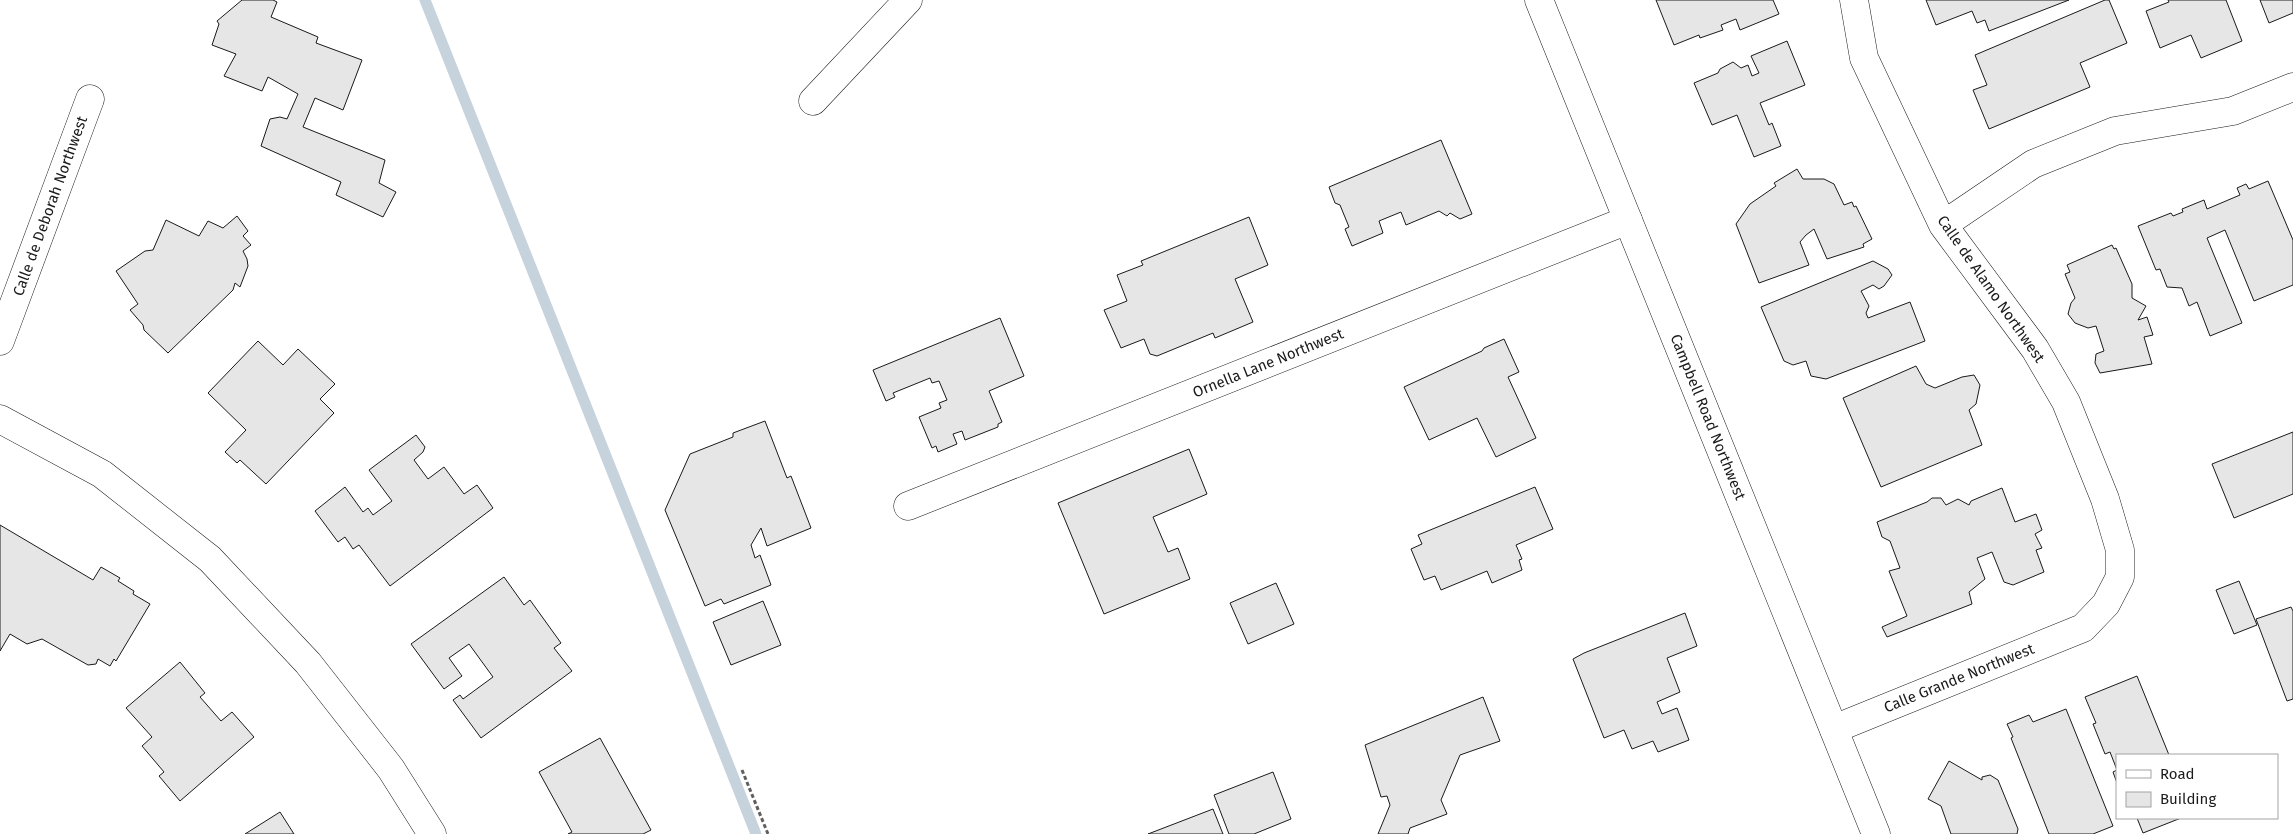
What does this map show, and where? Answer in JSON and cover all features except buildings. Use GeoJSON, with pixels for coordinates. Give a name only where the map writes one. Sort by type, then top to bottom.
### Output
{"type":"FeatureCollection","features":[{"type":"Feature","properties":{"kind":"street"},"geometry":{"type":"LineString","coordinates":[[813,101],[908,0]]}},
{"type":"Feature","properties":{"kind":"street","name":"Campbell Road Northwest"},"geometry":{"type":"LineString","coordinates":[[1539,0],[1876,834]]}},
{"type":"Feature","properties":{"kind":"street","name":"Calle de Alamo Northwest"},"geometry":{"type":"LineString","coordinates":[[1854,0],[1864,58],[1943,225],[2035,348],[2066,402],[2105,499],[2120,550],[2120,577],[2106,604],[2083,628]]}},
{"type":"Feature","properties":{"kind":"street"},"geometry":{"type":"LineString","coordinates":[[1943,225],[2033,164],[2115,131],[2233,111],[2293,87]]}},
{"type":"Feature","properties":{"kind":"street","name":"Calle de Deborah Northwest"},"geometry":{"type":"LineString","coordinates":[[0,341],[90,99]]}},
{"type":"Feature","properties":{"kind":"street","name":"Ornella Lane Northwest"},"geometry":{"type":"LineString","coordinates":[[908,506],[1628,220]]}},
{"type":"Feature","properties":{"kind":"street"},"geometry":{"type":"LineString","coordinates":[[0,419],[102,474],[210,559],[308,663],[391,769],[432,834]]}},
{"type":"Feature","properties":{"kind":"street","name":"Calle Grande Northwest"},"geometry":{"type":"LineString","coordinates":[[1834,728],[2083,628]]}},
{"type":"Feature","properties":{"kind":"path"},"geometry":{"type":"LineString","coordinates":[[742,770],[768,834]]}},
{"type":"Feature","properties":{"kind":"waterway"},"geometry":{"type":"LineString","coordinates":[[425,0],[756,834]]}}]}
